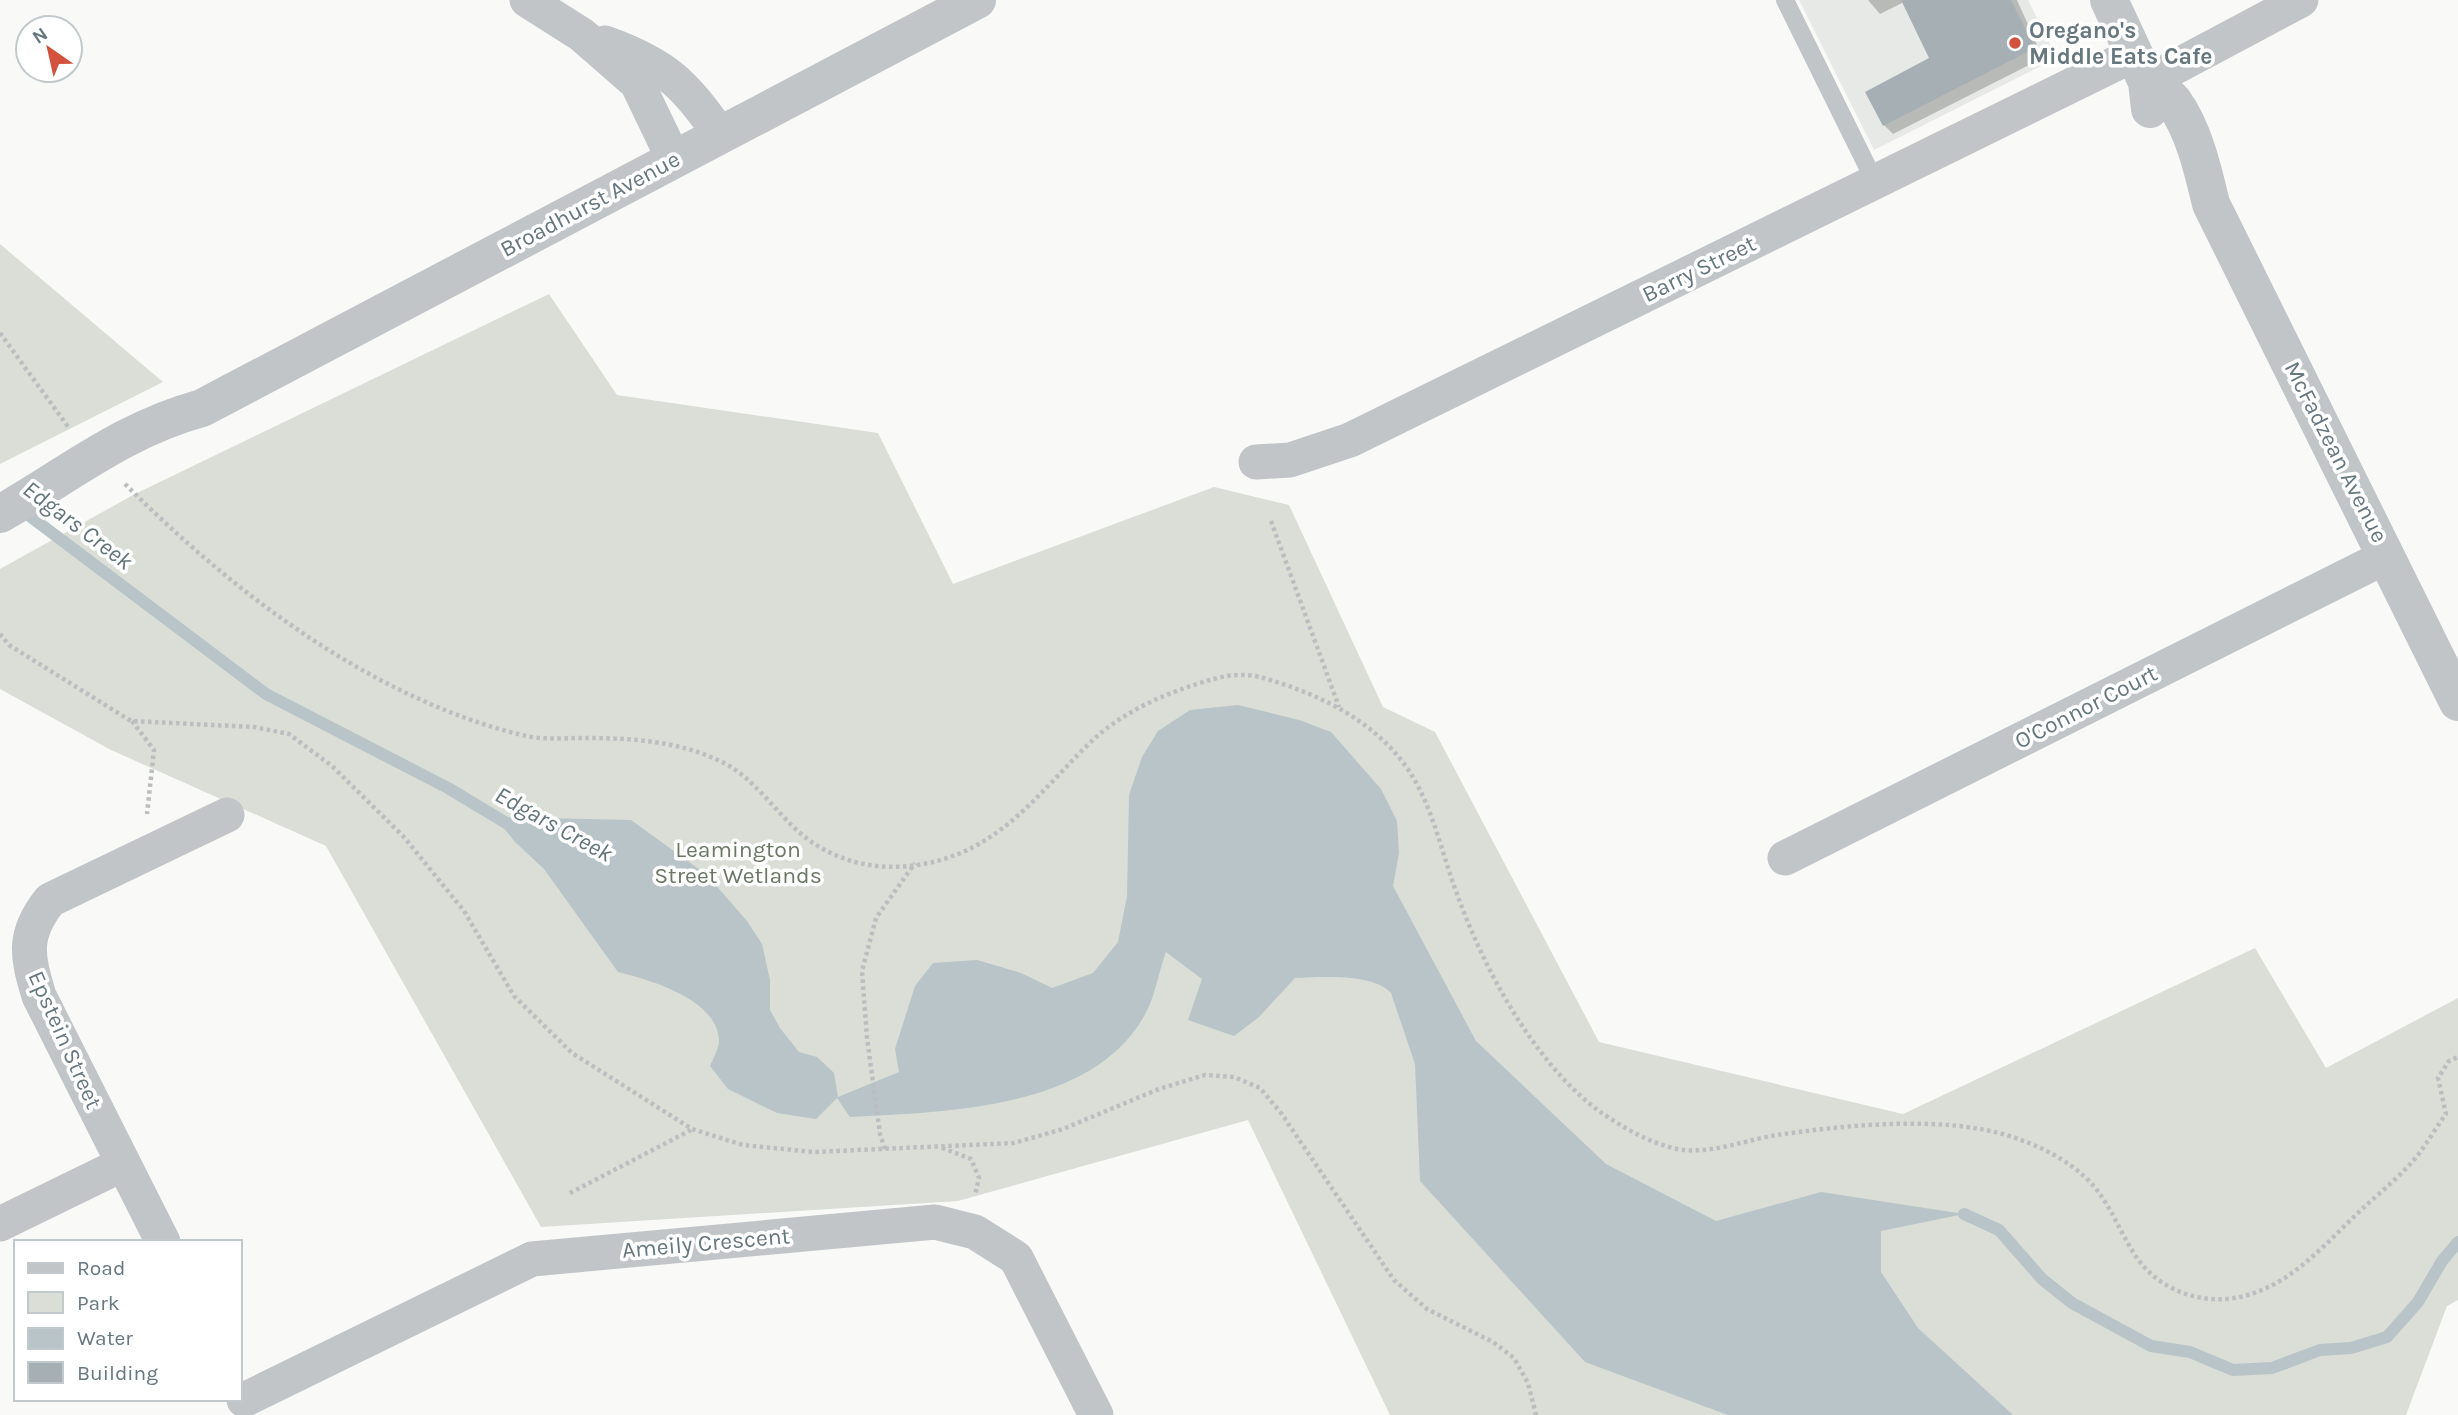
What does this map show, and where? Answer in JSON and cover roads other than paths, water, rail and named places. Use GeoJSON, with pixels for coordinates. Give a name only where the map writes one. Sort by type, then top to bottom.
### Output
{"type":"FeatureCollection","features":[{"type":"Feature","properties":{"kind":"street"},"geometry":{"type":"LineString","coordinates":[[527,0],[582,35],[636,83],[674,160]]}},
{"type":"Feature","properties":{"kind":"street","name":"Broadhurst Avenue"},"geometry":{"type":"LineString","coordinates":[[14,506],[92,466],[165,418],[202,408],[977,0]]}},
{"type":"Feature","properties":{"kind":"street","name":"McFadzean Avenue"},"geometry":{"type":"LineString","coordinates":[[2109,0],[2141,68],[2172,99],[2182,117],[2196,150],[2211,204],[2456,691]]}},
{"type":"Feature","properties":{"kind":"street","name":"Barry Street"},"geometry":{"type":"LineString","coordinates":[[1256,462],[1290,460],[1350,440],[1875,182],[2301,0]]}},
{"type":"Feature","properties":{"kind":"street"},"geometry":{"type":"LineString","coordinates":[[582,35],[638,54],[680,81],[720,135]]}},
{"type":"Feature","properties":{"kind":"street","name":"O'Connor Court"},"geometry":{"type":"LineString","coordinates":[[1785,858],[2387,556]]}},
{"type":"Feature","properties":{"kind":"street","name":"Epstein Street"},"geometry":{"type":"LineString","coordinates":[[162,1240],[39,996],[29,964],[29,938],[36,918],[50,900],[227,815]]}},
{"type":"Feature","properties":{"kind":"street"},"geometry":{"type":"LineString","coordinates":[[0,1224],[123,1164]]}},
{"type":"Feature","properties":{"kind":"street","name":"Ameily Crescent"},"geometry":{"type":"LineString","coordinates":[[245,1402],[532,1259],[935,1222],[975,1232],[1016,1258],[1096,1415]]}},
{"type":"Feature","properties":{"kind":"lane"},"geometry":{"type":"LineString","coordinates":[[1785,0],[1875,182]]}},
{"type":"Feature","properties":{"kind":"water"},"geometry":{"type":"Polygon","coordinates":[[[1238,705],[1299,720],[1331,732],[1381,789],[1397,821],[1399,853],[1393,886],[1476,1041],[1606,1164],[1716,1221],[1821,1192],[1964,1214],[1881,1231],[1881,1272],[1918,1328],[2013,1415],[1728,1415],[1585,1362],[1420,1181],[1415,1064],[1391,993],[1372,982],[1360,979],[1295,978],[1259,1017],[1234,1036],[1188,1020],[1202,979],[1166,952],[1147,1011],[1119,1048],[1088,1072],[1051,1088],[970,1108],[928,1112],[850,1117],[837,1098],[816,1119],[777,1113],[728,1089],[710,1066],[719,1041],[716,1026],[707,1014],[695,1003],[664,986],[618,972],[544,869],[515,842],[495,817],[631,820],[707,875],[747,921],[762,944],[770,980],[770,1010],[780,1028],[799,1052],[817,1057],[834,1073],[838,1097],[899,1072],[895,1049],[915,986],[933,963],[977,960],[1021,973],[1052,988],[1093,973],[1118,942],[1127,896],[1129,795],[1142,757],[1158,731],[1190,710],[1238,705]]]}},
{"type":"Feature","properties":{"kind":"waterway","name":"Edgars Creek"},"geometry":{"type":"LineString","coordinates":[[19,508],[266,694],[448,788],[508,824]]}},
{"type":"Feature","properties":{"kind":"waterway"},"geometry":{"type":"LineString","coordinates":[[1964,1214],[1999,1230],[2042,1279],[2072,1303],[2151,1346],[2190,1352],[2233,1370],[2272,1368],[2320,1350],[2351,1348],[2387,1337],[2418,1302],[2442,1261],[2458,1242]]}},
{"type":"Feature","properties":{"kind":"place","name":"Oregano's Middle Eats Cafe"},"geometry":{"type":"Point","coordinates":[2015,43]}},
{"type":"Feature","properties":{"kind":"park label","name":"Leamington Street Wetlands"},"geometry":{"type":"Point","coordinates":[738,862]}}]}
